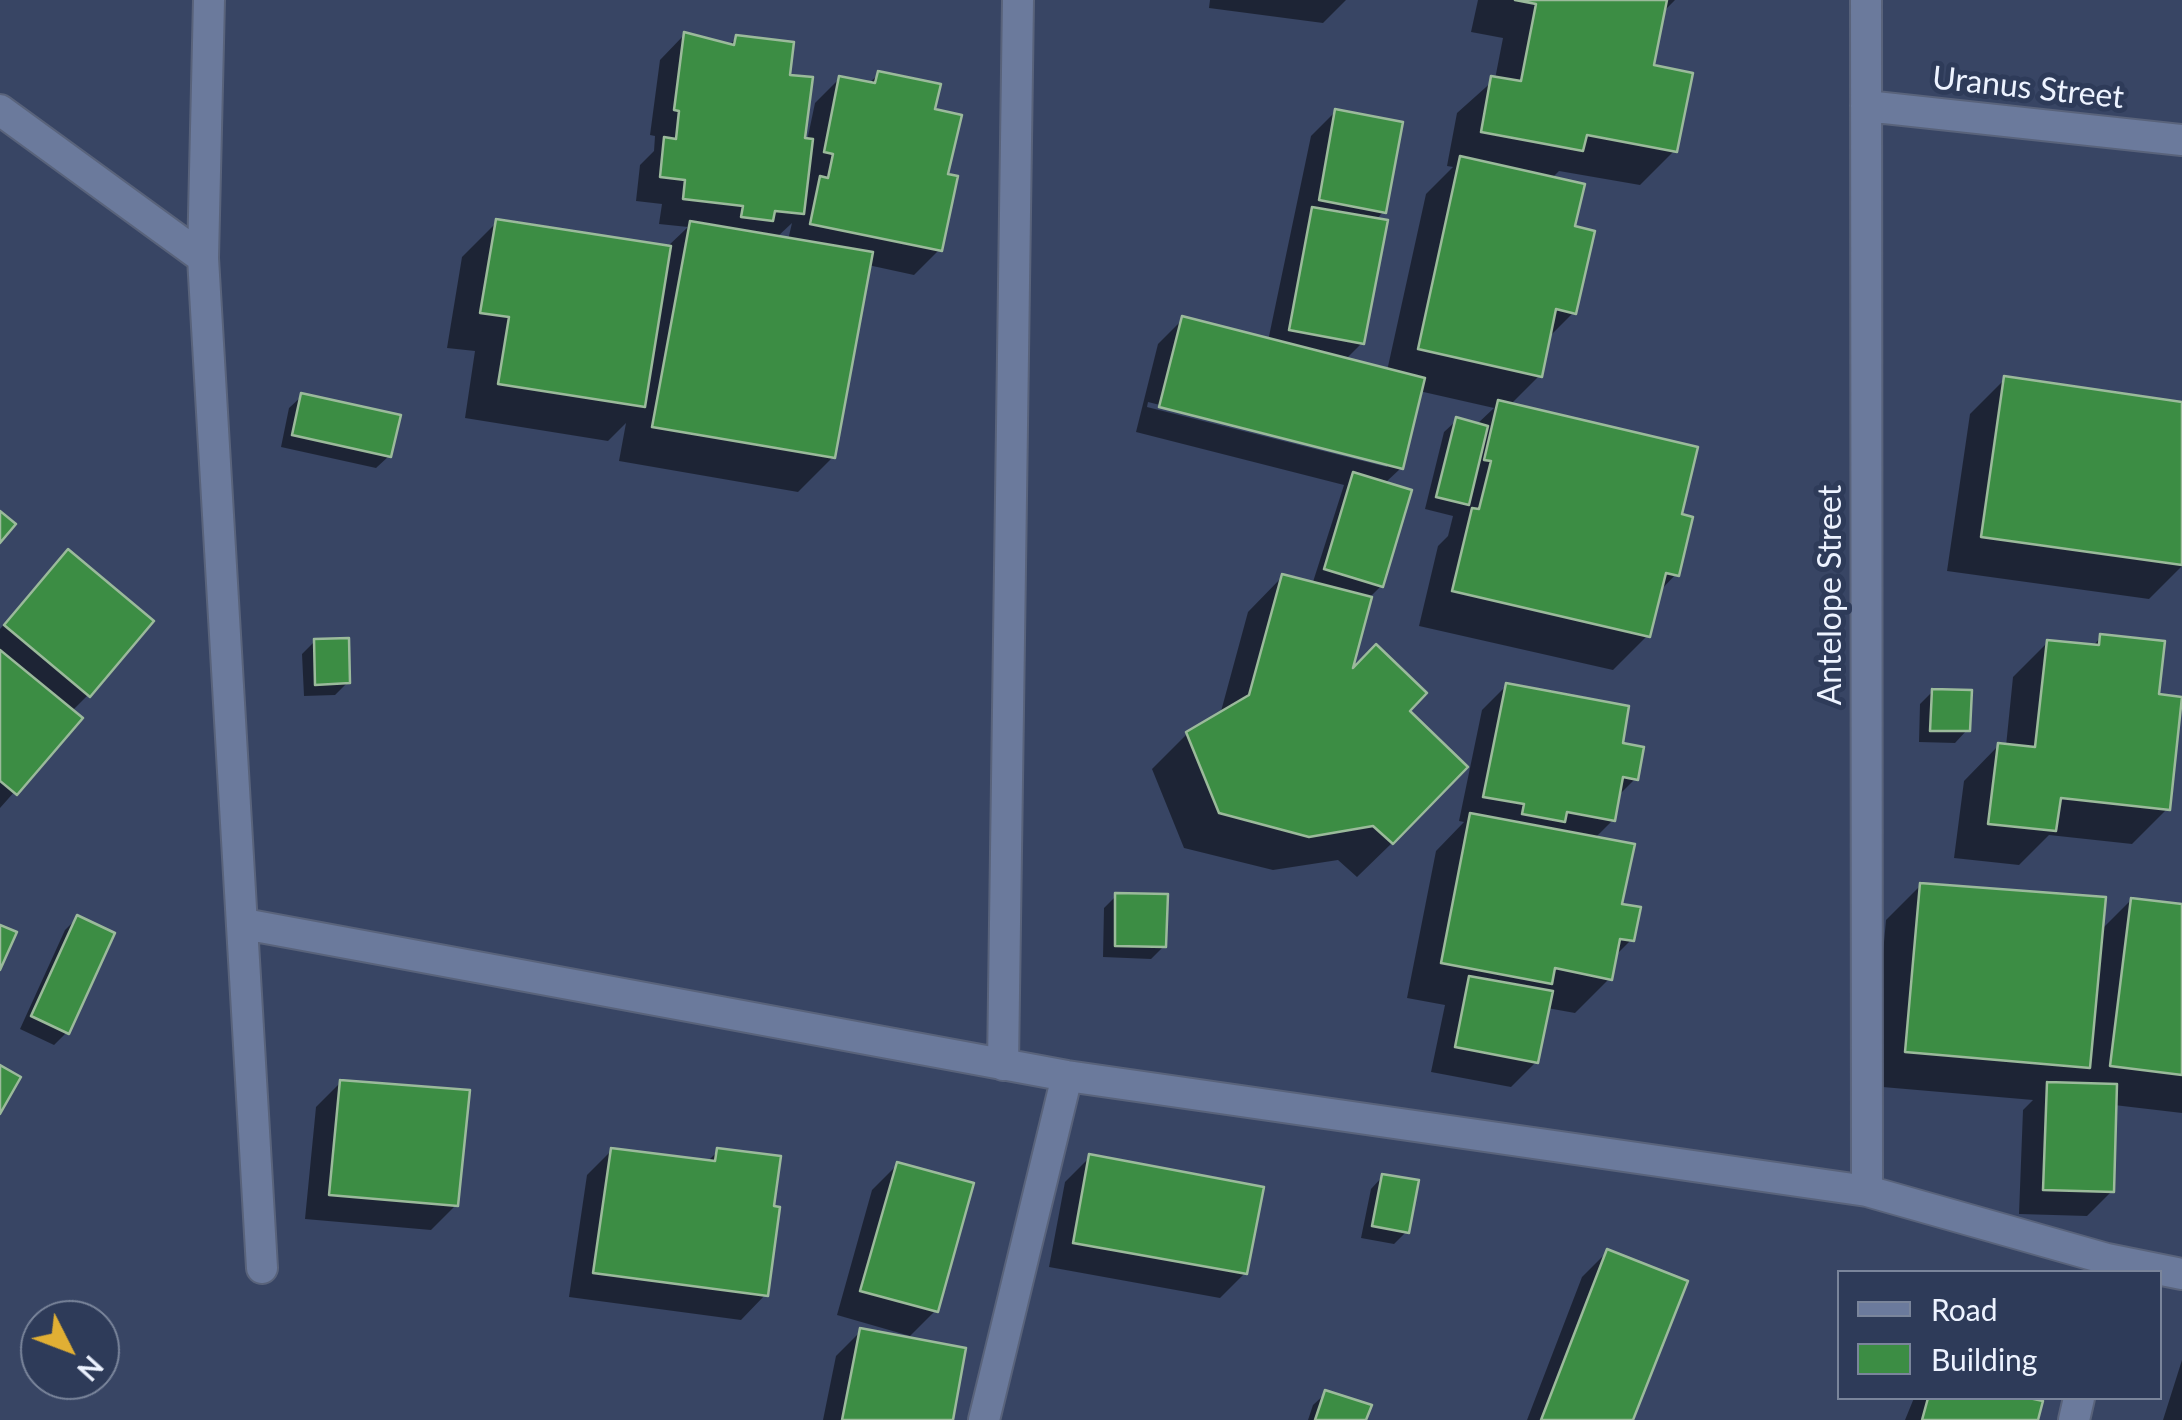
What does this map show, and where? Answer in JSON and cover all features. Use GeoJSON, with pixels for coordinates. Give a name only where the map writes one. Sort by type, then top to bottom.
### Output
{"type":"FeatureCollection","features":[{"type":"Feature","properties":{"kind":"street"},"geometry":{"type":"LineString","coordinates":[[210,0],[203,258],[262,1268]]}},
{"type":"Feature","properties":{"kind":"street"},"geometry":{"type":"LineString","coordinates":[[1002,1064],[1018,0]]}},
{"type":"Feature","properties":{"kind":"street","name":"Antelope Street"},"geometry":{"type":"LineString","coordinates":[[1866,0],[1867,1191]]}},
{"type":"Feature","properties":{"kind":"street","name":"Uranus Street"},"geometry":{"type":"LineString","coordinates":[[1866,106],[2182,140]]}},
{"type":"Feature","properties":{"kind":"street"},"geometry":{"type":"LineString","coordinates":[[0,110],[203,258]]}},
{"type":"Feature","properties":{"kind":"street"},"geometry":{"type":"LineString","coordinates":[[244,924],[1067,1076],[1867,1191],[2106,1266],[2144,1270]]}},
{"type":"Feature","properties":{"kind":"street"},"geometry":{"type":"LineString","coordinates":[[984,1420],[1067,1076]]}},
{"type":"Feature","properties":{"kind":"building"},"geometry":{"type":"Polygon","coordinates":[[[1515,0],[1667,0],[1654,65],[1693,73],[1677,152],[1587,135],[1583,151],[1481,132],[1491,76],[1521,81],[1536,4],[1515,0]]]}},
{"type":"Feature","properties":{"kind":"building"},"geometry":{"type":"Polygon","coordinates":[[[684,32],[734,45],[736,35],[794,42],[790,75],[813,77],[805,138],[813,139],[804,214],[775,211],[773,221],[741,217],[743,206],[683,199],[685,180],[660,177],[664,137],[676,139],[679,111],[674,110],[684,32]]]}},
{"type":"Feature","properties":{"kind":"building"},"geometry":{"type":"Polygon","coordinates":[[[878,71],[941,84],[935,109],[962,115],[948,174],[958,176],[942,251],[810,224],[820,176],[828,178],[833,154],[824,152],[839,76],[875,83],[878,71]]]}},
{"type":"Feature","properties":{"kind":"building"},"geometry":{"type":"Polygon","coordinates":[[[1335,109],[1403,122],[1386,213],[1319,200],[1335,109]]]}},
{"type":"Feature","properties":{"kind":"building"},"geometry":{"type":"Polygon","coordinates":[[[1460,156],[1585,184],[1575,226],[1595,231],[1576,314],[1556,309],[1542,377],[1418,349],[1460,156]]]}},
{"type":"Feature","properties":{"kind":"building"},"geometry":{"type":"Polygon","coordinates":[[[1312,207],[1388,220],[1364,344],[1289,330],[1312,207]]]}},
{"type":"Feature","properties":{"kind":"building"},"geometry":{"type":"Polygon","coordinates":[[[496,219],[671,246],[645,407],[498,384],[509,317],[480,313],[496,219]]]}},
{"type":"Feature","properties":{"kind":"building"},"geometry":{"type":"Polygon","coordinates":[[[690,221],[873,252],[835,458],[652,427],[690,221]]]}},
{"type":"Feature","properties":{"kind":"building"},"geometry":{"type":"Polygon","coordinates":[[[1182,316],[1425,378],[1403,469],[1159,407],[1182,316]]]}},
{"type":"Feature","properties":{"kind":"building"},"geometry":{"type":"Polygon","coordinates":[[[2004,376],[2182,402],[2182,565],[1981,537],[2004,376]]]}},
{"type":"Feature","properties":{"kind":"building"},"geometry":{"type":"Polygon","coordinates":[[[301,393],[401,415],[391,457],[292,435],[301,393]]]}},
{"type":"Feature","properties":{"kind":"building"},"geometry":{"type":"Polygon","coordinates":[[[1498,400],[1698,447],[1682,514],[1693,517],[1679,576],[1666,573],[1650,637],[1452,591],[1472,508],[1479,509],[1491,461],[1484,460],[1498,400]]]}},
{"type":"Feature","properties":{"kind":"building"},"geometry":{"type":"Polygon","coordinates":[[[1456,417],[1488,426],[1469,505],[1436,497],[1456,417]]]}},
{"type":"Feature","properties":{"kind":"building"},"geometry":{"type":"Polygon","coordinates":[[[1353,472],[1412,490],[1383,587],[1324,569],[1353,472]]]}},
{"type":"Feature","properties":{"kind":"building"},"geometry":{"type":"Polygon","coordinates":[[[0,511],[16,524],[0,543],[0,511]]]}},
{"type":"Feature","properties":{"kind":"building"},"geometry":{"type":"Polygon","coordinates":[[[68,549],[154,621],[90,697],[4,625],[68,549]]]}},
{"type":"Feature","properties":{"kind":"building"},"geometry":{"type":"Polygon","coordinates":[[[1282,574],[1372,597],[1353,668],[1376,644],[1427,693],[1410,711],[1468,767],[1393,844],[1373,826],[1309,837],[1219,813],[1186,732],[1249,695],[1282,574]]]}},
{"type":"Feature","properties":{"kind":"building"},"geometry":{"type":"Polygon","coordinates":[[[2100,634],[2165,641],[2159,694],[2182,697],[2170,810],[2061,798],[2056,831],[1988,824],[1998,743],[2035,747],[2047,640],[2099,645],[2100,634]]]}},
{"type":"Feature","properties":{"kind":"building"},"geometry":{"type":"Polygon","coordinates":[[[349,638],[350,683],[315,685],[314,639],[349,638]]]}},
{"type":"Feature","properties":{"kind":"building"},"geometry":{"type":"Polygon","coordinates":[[[0,650],[83,718],[17,795],[0,781],[0,650]]]}},
{"type":"Feature","properties":{"kind":"building"},"geometry":{"type":"Polygon","coordinates":[[[1506,683],[1629,706],[1623,743],[1644,747],[1638,780],[1623,777],[1615,821],[1567,812],[1565,822],[1522,814],[1524,804],[1483,797],[1506,683]]]}},
{"type":"Feature","properties":{"kind":"building"},"geometry":{"type":"Polygon","coordinates":[[[1932,689],[1972,690],[1970,731],[1930,731],[1932,689]]]}},
{"type":"Feature","properties":{"kind":"building"},"geometry":{"type":"Polygon","coordinates":[[[1470,813],[1635,844],[1622,904],[1641,907],[1634,941],[1620,939],[1612,980],[1555,968],[1552,984],[1441,963],[1470,813]]]}},
{"type":"Feature","properties":{"kind":"building"},"geometry":{"type":"Polygon","coordinates":[[[1920,883],[2106,897],[2090,1068],[1905,1052],[1920,883]]]}},
{"type":"Feature","properties":{"kind":"building"},"geometry":{"type":"Polygon","coordinates":[[[1115,893],[1168,894],[1166,947],[1115,946],[1115,893]]]}},
{"type":"Feature","properties":{"kind":"building"},"geometry":{"type":"Polygon","coordinates":[[[2131,898],[2182,904],[2182,1075],[2110,1066],[2131,898]]]}},
{"type":"Feature","properties":{"kind":"building"},"geometry":{"type":"Polygon","coordinates":[[[77,915],[115,933],[69,1034],[31,1016],[77,915]]]}},
{"type":"Feature","properties":{"kind":"building"},"geometry":{"type":"Polygon","coordinates":[[[0,925],[17,932],[0,970],[0,925]]]}},
{"type":"Feature","properties":{"kind":"building"},"geometry":{"type":"Polygon","coordinates":[[[1469,976],[1553,991],[1538,1063],[1455,1047],[1469,976]]]}},
{"type":"Feature","properties":{"kind":"building"},"geometry":{"type":"Polygon","coordinates":[[[0,1065],[21,1077],[0,1114],[0,1065]]]}},
{"type":"Feature","properties":{"kind":"building"},"geometry":{"type":"Polygon","coordinates":[[[340,1080],[470,1090],[458,1206],[329,1195],[340,1080]]]}},
{"type":"Feature","properties":{"kind":"building"},"geometry":{"type":"Polygon","coordinates":[[[2047,1082],[2117,1084],[2114,1192],[2043,1190],[2047,1082]]]}},
{"type":"Feature","properties":{"kind":"building"},"geometry":{"type":"Polygon","coordinates":[[[611,1148],[715,1161],[717,1148],[781,1156],[774,1206],[780,1207],[768,1296],[593,1273],[611,1148]]]}},
{"type":"Feature","properties":{"kind":"building"},"geometry":{"type":"Polygon","coordinates":[[[1089,1154],[1264,1187],[1247,1274],[1073,1243],[1089,1154]]]}},
{"type":"Feature","properties":{"kind":"building"},"geometry":{"type":"Polygon","coordinates":[[[897,1162],[974,1183],[938,1312],[860,1291],[897,1162]]]}},
{"type":"Feature","properties":{"kind":"building"},"geometry":{"type":"Polygon","coordinates":[[[1382,1174],[1419,1180],[1409,1233],[1372,1226],[1382,1174]]]}},
{"type":"Feature","properties":{"kind":"building"},"geometry":{"type":"Polygon","coordinates":[[[1607,1249],[1688,1281],[1633,1420],[1541,1420],[1607,1249]]]}},
{"type":"Feature","properties":{"kind":"building"},"geometry":{"type":"Polygon","coordinates":[[[860,1328],[966,1348],[953,1420],[842,1420],[860,1328]]]}},
{"type":"Feature","properties":{"kind":"building"},"geometry":{"type":"Polygon","coordinates":[[[1325,1390],[1372,1405],[1366,1420],[1315,1420],[1325,1390]]]}},
{"type":"Feature","properties":{"kind":"building"},"geometry":{"type":"Polygon","coordinates":[[[1927,1400],[2043,1401],[2038,1420],[1922,1420],[1927,1400]]]}}]}
